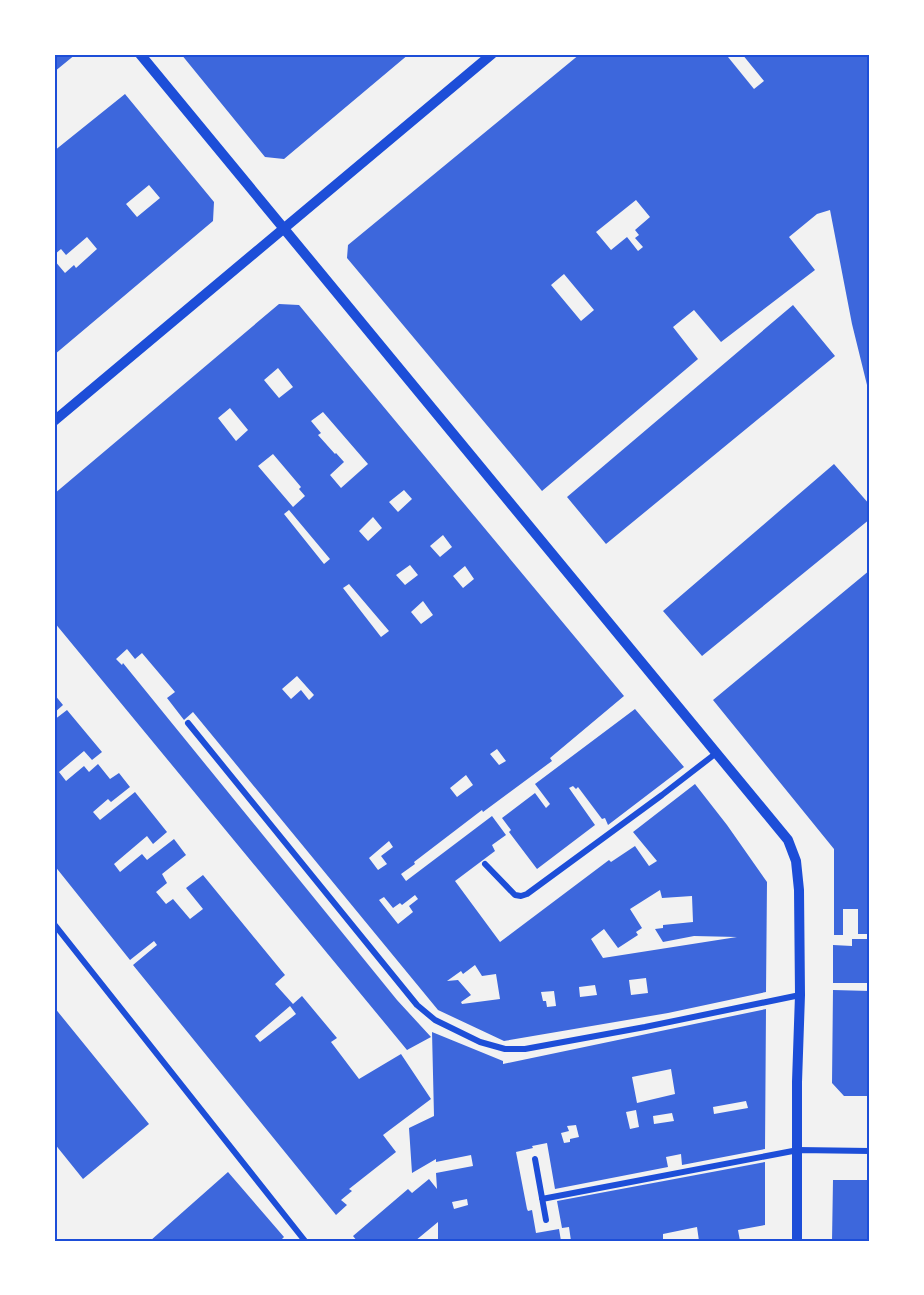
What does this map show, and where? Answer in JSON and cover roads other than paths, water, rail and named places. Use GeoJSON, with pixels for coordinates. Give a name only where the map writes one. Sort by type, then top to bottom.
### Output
{"type":"FeatureCollection","features":[{"type":"Feature","properties":{"kind":"street"},"geometry":{"type":"LineString","coordinates":[[140,54],[788,840],[796,861],[800,890],[797,1241]]}},
{"type":"Feature","properties":{"kind":"street"},"geometry":{"type":"LineString","coordinates":[[54,421],[492,54]]}},
{"type":"Feature","properties":{"kind":"street"},"geometry":{"type":"LineString","coordinates":[[188,723],[417,1005],[435,1020],[480,1042],[505,1049],[525,1049],[800,995]]}},
{"type":"Feature","properties":{"kind":"street"},"geometry":{"type":"LineString","coordinates":[[485,864],[515,896],[527,894],[715,754]]}},
{"type":"Feature","properties":{"kind":"street"},"geometry":{"type":"LineString","coordinates":[[54,924],[305,1241]]}},
{"type":"Feature","properties":{"kind":"street"},"geometry":{"type":"LineString","coordinates":[[542,1199],[798,1150],[870,1151]]}},
{"type":"Feature","properties":{"kind":"street"},"geometry":{"type":"LineString","coordinates":[[535,1159],[546,1220]]}}]}
